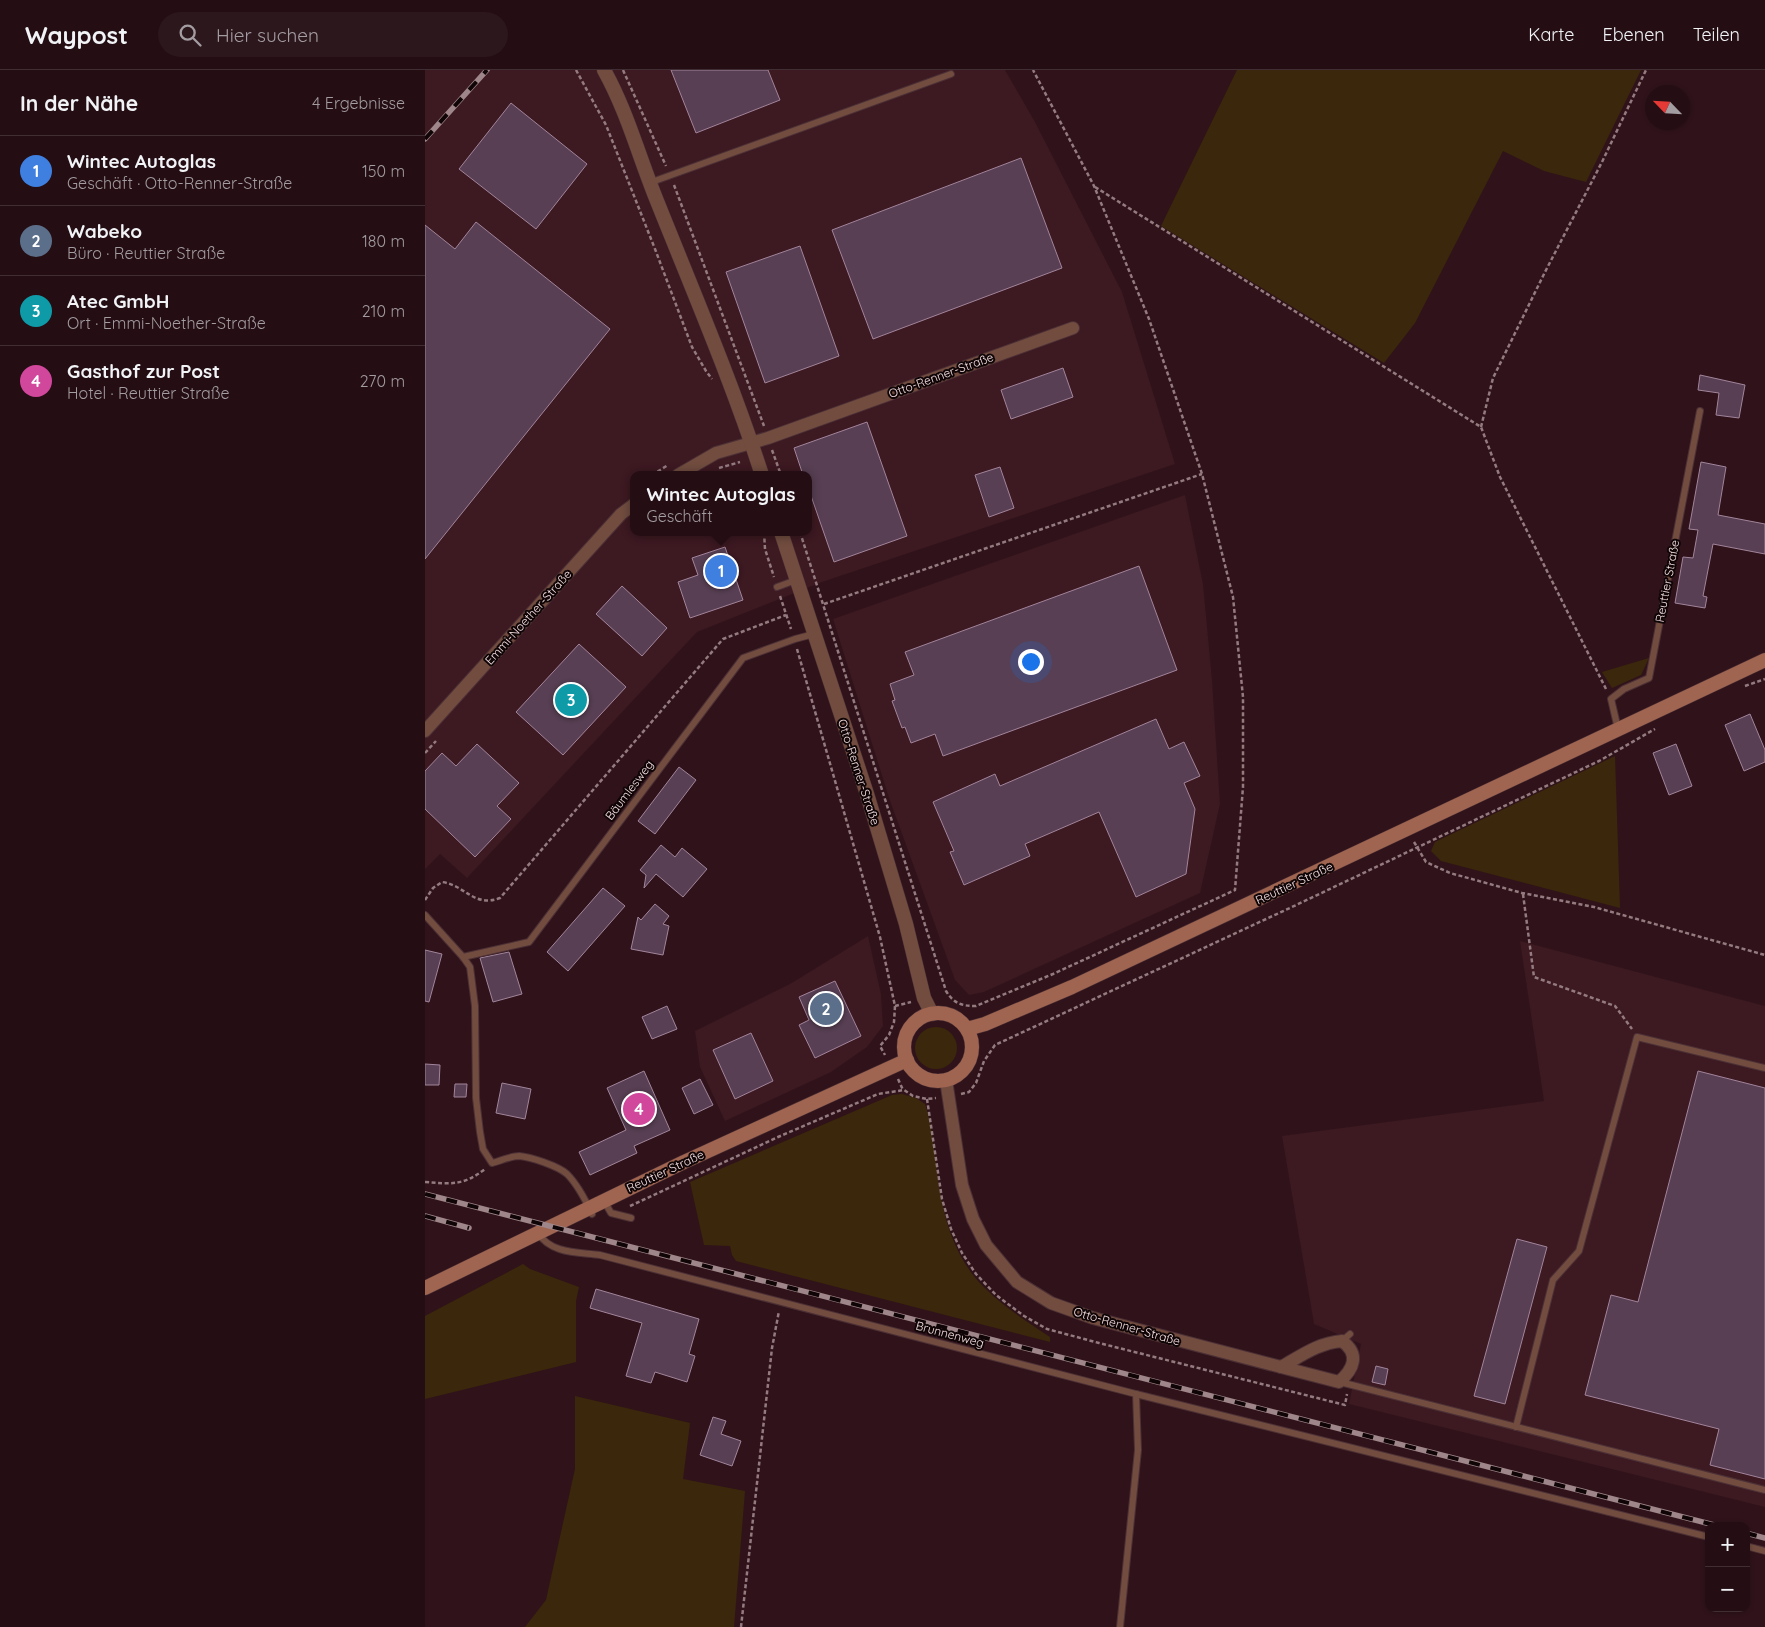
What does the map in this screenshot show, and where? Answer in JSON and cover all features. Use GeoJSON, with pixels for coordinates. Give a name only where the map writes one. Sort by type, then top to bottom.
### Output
{"type":"FeatureCollection","features":[{"type":"Feature","properties":{"kind":"main road","name":"Reuttier Straße"},"geometry":{"type":"LineString","coordinates":[[967,1029],[985,1024],[1081,983],[1765,660]]}},
{"type":"Feature","properties":{"kind":"main road"},"geometry":{"type":"LineString","coordinates":[[932,1014],[945,1014],[958,1019],[967,1029],[972,1047],[967,1064],[962,1071],[946,1080],[939,1081],[926,1079],[914,1071],[907,1060],[905,1043],[911,1027],[923,1017],[932,1014]]}},
{"type":"Feature","properties":{"kind":"main road","name":"Reuttier Straße"},"geometry":{"type":"LineString","coordinates":[[425,1288],[537,1233],[591,1211],[604,1200],[907,1060]]}},
{"type":"Feature","properties":{"kind":"street"},"geometry":{"type":"LineString","coordinates":[[604,70],[611,83],[649,183],[714,341],[747,444],[761,471]]}},
{"type":"Feature","properties":{"kind":"street","name":"Otto-Renner-Straße"},"geometry":{"type":"LineString","coordinates":[[747,444],[1073,328]]}},
{"type":"Feature","properties":{"kind":"street"},"geometry":{"type":"LineString","coordinates":[[685,471],[716,453],[747,444]]}},
{"type":"Feature","properties":{"kind":"street","name":"Emmi-Noether-Straße"},"geometry":{"type":"LineString","coordinates":[[425,732],[621,514],[630,507]]}},
{"type":"Feature","properties":{"kind":"street","name":"Otto-Renner-Straße"},"geometry":{"type":"LineString","coordinates":[[782,536],[870,803],[906,924],[924,998],[932,1014]]}},
{"type":"Feature","properties":{"kind":"street","name":"Otto-Renner-Straße"},"geometry":{"type":"LineString","coordinates":[[946,1080],[962,1185],[973,1219],[986,1245],[1017,1282],[1051,1302],[1093,1318],[1339,1382]]}},
{"type":"Feature","properties":{"kind":"street"},"geometry":{"type":"LineString","coordinates":[[1281,1367],[1314,1348],[1346,1338],[1353,1352],[1353,1361],[1345,1377],[1339,1382]]}},
{"type":"Feature","properties":{"kind":"lane"},"geometry":{"type":"LineString","coordinates":[[649,183],[951,74]]}},
{"type":"Feature","properties":{"kind":"lane","name":"Reuttier Straße"},"geometry":{"type":"LineString","coordinates":[[1611,700],[1624,689],[1649,678],[1700,412]]}},
{"type":"Feature","properties":{"kind":"lane"},"geometry":{"type":"LineString","coordinates":[[777,587],[797,580]]}},
{"type":"Feature","properties":{"kind":"lane","name":"Bäumlesweg"},"geometry":{"type":"LineString","coordinates":[[463,957],[529,942],[743,658],[814,634]]}},
{"type":"Feature","properties":{"kind":"lane"},"geometry":{"type":"LineString","coordinates":[[1611,700],[1618,730]]}},
{"type":"Feature","properties":{"kind":"lane"},"geometry":{"type":"LineString","coordinates":[[425,915],[470,967],[475,1006],[476,1098],[483,1149],[492,1163],[518,1156],[541,1161],[561,1170],[567,1174],[591,1211]]}},
{"type":"Feature","properties":{"kind":"lane"},"geometry":{"type":"LineString","coordinates":[[1516,1427],[1553,1280],[1579,1251],[1637,1037],[1765,1068]]}},
{"type":"Feature","properties":{"kind":"lane"},"geometry":{"type":"LineString","coordinates":[[604,1200],[611,1213],[631,1218]]}},
{"type":"Feature","properties":{"kind":"lane","name":"Brunnenweg"},"geometry":{"type":"LineString","coordinates":[[537,1233],[548,1245],[559,1250],[600,1255],[1136,1394],[1705,1536]]}},
{"type":"Feature","properties":{"kind":"lane"},"geometry":{"type":"LineString","coordinates":[[1339,1382],[1765,1490]]}},
{"type":"Feature","properties":{"kind":"lane"},"geometry":{"type":"LineString","coordinates":[[1120,1627],[1138,1450],[1136,1394]]}},
{"type":"Feature","properties":{"kind":"lane"},"geometry":{"type":"LineString","coordinates":[[1750,1547],[1765,1551]]}},
{"type":"Feature","properties":{"kind":"path"},"geometry":{"type":"LineString","coordinates":[[576,70],[606,125],[692,347],[706,371],[718,385]]}},
{"type":"Feature","properties":{"kind":"path"},"geometry":{"type":"LineString","coordinates":[[623,70],[671,175],[780,471]]}},
{"type":"Feature","properties":{"kind":"path"},"geometry":{"type":"LineString","coordinates":[[801,536],[946,992],[952,1001],[963,1006],[976,1006],[1053,974],[1235,890],[1243,787],[1243,697],[1233,597],[1202,474],[1149,319],[1094,186],[1033,70]]}},
{"type":"Feature","properties":{"kind":"path"},"geometry":{"type":"LineString","coordinates":[[1611,700],[1500,477],[1481,428],[1493,378],[1647,70]]}},
{"type":"Feature","properties":{"kind":"path"},"geometry":{"type":"LineString","coordinates":[[1094,186],[1481,428]]}},
{"type":"Feature","properties":{"kind":"path"},"geometry":{"type":"LineString","coordinates":[[716,471],[746,460],[747,444]]}},
{"type":"Feature","properties":{"kind":"path"},"geometry":{"type":"LineString","coordinates":[[824,604],[1202,474]]}},
{"type":"Feature","properties":{"kind":"path"},"geometry":{"type":"LineString","coordinates":[[764,536],[765,549],[795,639],[881,937],[895,1006],[894,1022],[889,1035],[880,1046]]}},
{"type":"Feature","properties":{"kind":"path"},"geometry":{"type":"LineString","coordinates":[[425,900],[433,888],[442,882],[451,883],[476,900],[491,902],[500,898],[723,639],[787,615]]}},
{"type":"Feature","properties":{"kind":"path"},"geometry":{"type":"LineString","coordinates":[[1739,689],[1765,679]]}},
{"type":"Feature","properties":{"kind":"path"},"geometry":{"type":"LineString","coordinates":[[611,1213],[634,1205],[747,1151],[879,1094],[904,1090],[913,1096],[927,1099],[969,1092],[976,1083],[984,1061],[995,1045],[1599,761],[1656,728]]}},
{"type":"Feature","properties":{"kind":"path"},"geometry":{"type":"LineString","coordinates":[[1406,830],[1426,862],[1439,869],[1523,893],[1594,907],[1765,955]]}},
{"type":"Feature","properties":{"kind":"path"},"geometry":{"type":"LineString","coordinates":[[1523,893],[1534,977],[1615,1006],[1637,1037]]}},
{"type":"Feature","properties":{"kind":"path"},"geometry":{"type":"LineString","coordinates":[[425,1182],[453,1184],[476,1176],[492,1163]]}},
{"type":"Feature","properties":{"kind":"path"},"geometry":{"type":"LineString","coordinates":[[741,1627],[772,1348],[781,1301]]}},
{"type":"Feature","properties":{"kind":"shaded area"},"geometry":{"type":"Polygon","coordinates":[[[425,70],[1005,70],[1035,122],[1122,292],[1175,464],[822,582],[697,632],[467,878],[440,854],[425,869],[425,70]]]}},
{"type":"Feature","properties":{"kind":"shaded area"},"geometry":{"type":"Polygon","coordinates":[[[1237,70],[1641,70],[1586,182],[1544,171],[1503,151],[1415,323],[1384,363],[1161,226],[1237,70]]]}},
{"type":"Feature","properties":{"kind":"shaded area"},"geometry":{"type":"Polygon","coordinates":[[[1185,495],[1203,584],[1212,680],[1220,804],[1200,893],[984,992],[969,995],[955,980],[889,798],[833,619],[1185,495]]]}},
{"type":"Feature","properties":{"kind":"shaded area"},"geometry":{"type":"Polygon","coordinates":[[[1649,658],[1641,675],[1612,688],[1602,672],[1649,658]]]}},
{"type":"Feature","properties":{"kind":"shaded area"},"geometry":{"type":"Polygon","coordinates":[[[1615,756],[1620,908],[1441,861],[1431,851],[1435,842],[1615,756]]]}},
{"type":"Feature","properties":{"kind":"shaded area"},"geometry":{"type":"Polygon","coordinates":[[[868,936],[881,994],[883,1026],[867,1047],[831,1072],[725,1121],[700,1067],[695,1031],[790,984],[868,936]]]}},
{"type":"Feature","properties":{"kind":"shaded area"},"geometry":{"type":"Polygon","coordinates":[[[1520,941],[1765,1006],[1765,1507],[1349,1404],[1361,1344],[1314,1324],[1282,1136],[1544,1101],[1520,941]]]}},
{"type":"Feature","properties":{"kind":"shaded area"},"geometry":{"type":"Polygon","coordinates":[[[940,1027],[948,1030],[954,1036],[957,1048],[954,1060],[948,1066],[932,1069],[924,1066],[918,1060],[915,1044],[918,1036],[924,1030],[940,1027]]]}},
{"type":"Feature","properties":{"kind":"shaded area"},"geometry":{"type":"Polygon","coordinates":[[[902,1094],[916,1098],[925,1104],[932,1133],[944,1210],[950,1233],[960,1255],[973,1275],[990,1293],[1009,1309],[1050,1337],[1050,1342],[736,1261],[730,1246],[704,1245],[690,1182],[892,1095],[902,1094]]]}},
{"type":"Feature","properties":{"kind":"shaded area"},"geometry":{"type":"Polygon","coordinates":[[[523,1264],[530,1269],[579,1287],[576,1301],[576,1362],[425,1399],[425,1316],[523,1264]]]}},
{"type":"Feature","properties":{"kind":"shaded area"},"geometry":{"type":"Polygon","coordinates":[[[575,1396],[690,1423],[683,1479],[745,1491],[734,1627],[525,1627],[546,1600],[575,1469],[575,1396]]]}},
{"type":"Feature","properties":{"kind":"building"},"geometry":{"type":"Polygon","coordinates":[[[671,70],[768,70],[780,100],[696,133],[671,70]]]}},
{"type":"Feature","properties":{"kind":"building"},"geometry":{"type":"Polygon","coordinates":[[[511,103],[587,164],[536,229],[459,169],[511,103]]]}},
{"type":"Feature","properties":{"kind":"building"},"geometry":{"type":"Polygon","coordinates":[[[1021,158],[1062,268],[873,339],[832,230],[1021,158]]]}},
{"type":"Feature","properties":{"kind":"building"},"geometry":{"type":"Polygon","coordinates":[[[476,222],[610,329],[425,559],[425,225],[455,249],[476,222]]]}},
{"type":"Feature","properties":{"kind":"building"},"geometry":{"type":"Polygon","coordinates":[[[800,246],[839,356],[765,383],[726,272],[800,246]]]}},
{"type":"Feature","properties":{"kind":"building"},"geometry":{"type":"Polygon","coordinates":[[[1063,368],[1073,397],[1011,419],[1001,390],[1063,368]]]}},
{"type":"Feature","properties":{"kind":"building"},"geometry":{"type":"Polygon","coordinates":[[[1700,375],[1745,385],[1739,418],[1716,415],[1719,393],[1698,390],[1700,375]]]}},
{"type":"Feature","properties":{"kind":"building"},"geometry":{"type":"Polygon","coordinates":[[[867,422],[907,536],[834,562],[812,499],[812,471],[802,471],[794,448],[867,422]]]}},
{"type":"Feature","properties":{"kind":"building"},"geometry":{"type":"Polygon","coordinates":[[[1701,462],[1726,467],[1718,515],[1765,524],[1765,554],[1713,544],[1703,596],[1707,597],[1705,608],[1675,603],[1683,557],[1693,558],[1698,530],[1689,529],[1701,462]]]}},
{"type":"Feature","properties":{"kind":"building"},"geometry":{"type":"Polygon","coordinates":[[[1000,467],[1014,508],[989,517],[975,475],[1000,467]]]}},
{"type":"Feature","properties":{"kind":"building"},"geometry":{"type":"Polygon","coordinates":[[[725,547],[743,600],[690,618],[678,582],[698,575],[692,558],[725,547]]]}},
{"type":"Feature","properties":{"kind":"building"},"geometry":{"type":"Polygon","coordinates":[[[1139,566],[1177,670],[943,756],[935,734],[911,743],[905,727],[902,728],[892,701],[895,700],[890,684],[914,675],[905,652],[1139,566]]]}},
{"type":"Feature","properties":{"kind":"building"},"geometry":{"type":"Polygon","coordinates":[[[622,586],[667,628],[642,656],[596,614],[622,586]]]}},
{"type":"Feature","properties":{"kind":"building"},"geometry":{"type":"Polygon","coordinates":[[[579,644],[626,687],[563,755],[516,712],[579,644]]]}},
{"type":"Feature","properties":{"kind":"building"},"geometry":{"type":"Polygon","coordinates":[[[1750,714],[1765,750],[1765,762],[1744,771],[1725,725],[1750,714]]]}},
{"type":"Feature","properties":{"kind":"building"},"geometry":{"type":"Polygon","coordinates":[[[1156,719],[1169,749],[1184,742],[1200,776],[1184,783],[1195,809],[1186,874],[1136,897],[1099,812],[1025,844],[1030,856],[964,885],[950,852],[954,851],[933,802],[995,774],[1000,786],[1156,719]]]}},
{"type":"Feature","properties":{"kind":"building"},"geometry":{"type":"Polygon","coordinates":[[[477,744],[519,783],[497,806],[511,819],[475,857],[425,809],[425,771],[442,753],[456,766],[477,744]]]}},
{"type":"Feature","properties":{"kind":"building"},"geometry":{"type":"Polygon","coordinates":[[[1676,744],[1692,786],[1669,795],[1653,753],[1676,744]]]}},
{"type":"Feature","properties":{"kind":"building"},"geometry":{"type":"Polygon","coordinates":[[[679,767],[696,780],[655,834],[638,821],[679,767]]]}},
{"type":"Feature","properties":{"kind":"building"},"geometry":{"type":"Polygon","coordinates":[[[661,845],[675,857],[682,848],[707,869],[683,897],[656,874],[644,888],[646,875],[640,870],[661,845]]]}},
{"type":"Feature","properties":{"kind":"building"},"geometry":{"type":"Polygon","coordinates":[[[603,888],[625,906],[568,971],[547,952],[603,888]]]}},
{"type":"Feature","properties":{"kind":"building"},"geometry":{"type":"Polygon","coordinates":[[[655,904],[669,916],[663,924],[669,926],[663,955],[631,949],[638,917],[641,920],[655,904]]]}},
{"type":"Feature","properties":{"kind":"building"},"geometry":{"type":"Polygon","coordinates":[[[425,950],[442,954],[429,1002],[425,1001],[425,950]]]}},
{"type":"Feature","properties":{"kind":"building"},"geometry":{"type":"Polygon","coordinates":[[[509,952],[522,994],[493,1002],[480,958],[509,952]]]}},
{"type":"Feature","properties":{"kind":"building"},"geometry":{"type":"Polygon","coordinates":[[[835,981],[861,1036],[815,1058],[799,1025],[809,1020],[799,997],[835,981]]]}},
{"type":"Feature","properties":{"kind":"building"},"geometry":{"type":"Polygon","coordinates":[[[667,1006],[677,1029],[652,1039],[642,1017],[667,1006]]]}},
{"type":"Feature","properties":{"kind":"building"},"geometry":{"type":"Polygon","coordinates":[[[751,1033],[773,1081],[735,1099],[713,1050],[751,1033]]]}},
{"type":"Feature","properties":{"kind":"building"},"geometry":{"type":"Polygon","coordinates":[[[425,1064],[440,1065],[439,1085],[425,1085],[425,1064]]]}},
{"type":"Feature","properties":{"kind":"building"},"geometry":{"type":"Polygon","coordinates":[[[644,1071],[670,1130],[634,1146],[637,1153],[590,1175],[579,1152],[626,1130],[607,1088],[644,1071]]]}},
{"type":"Feature","properties":{"kind":"building"},"geometry":{"type":"Polygon","coordinates":[[[1698,1071],[1765,1088],[1765,1479],[1710,1465],[1719,1429],[1585,1395],[1611,1295],[1638,1302],[1698,1071]]]}},
{"type":"Feature","properties":{"kind":"building"},"geometry":{"type":"Polygon","coordinates":[[[700,1079],[713,1105],[694,1114],[682,1088],[700,1079]]]}},
{"type":"Feature","properties":{"kind":"building"},"geometry":{"type":"Polygon","coordinates":[[[502,1083],[531,1089],[525,1119],[496,1113],[502,1083]]]}},
{"type":"Feature","properties":{"kind":"building"},"geometry":{"type":"Polygon","coordinates":[[[455,1084],[467,1084],[466,1097],[454,1097],[455,1084]]]}},
{"type":"Feature","properties":{"kind":"building"},"geometry":{"type":"Polygon","coordinates":[[[1517,1239],[1547,1247],[1505,1404],[1474,1396],[1517,1239]]]}},
{"type":"Feature","properties":{"kind":"building"},"geometry":{"type":"Polygon","coordinates":[[[596,1289],[699,1319],[689,1354],[695,1356],[687,1382],[655,1372],[651,1383],[626,1376],[642,1323],[590,1308],[596,1289]]]}},
{"type":"Feature","properties":{"kind":"building"},"geometry":{"type":"Polygon","coordinates":[[[1376,1366],[1388,1369],[1385,1385],[1372,1382],[1376,1366]]]}},
{"type":"Feature","properties":{"kind":"building"},"geometry":{"type":"Polygon","coordinates":[[[713,1417],[726,1421],[721,1434],[741,1441],[732,1466],[700,1455],[713,1417]]]}},
{"type":"Feature","properties":{"kind":"railway"},"geometry":{"type":"LineString","coordinates":[[425,139],[487,70]]}},
{"type":"Feature","properties":{"kind":"railway"},"geometry":{"type":"LineString","coordinates":[[425,1194],[1705,1523]]}},
{"type":"Feature","properties":{"kind":"railway"},"geometry":{"type":"LineString","coordinates":[[425,1216],[469,1228]]}},
{"type":"Feature","properties":{"kind":"railway"},"geometry":{"type":"LineString","coordinates":[[1750,1534],[1765,1538]]}},
{"type":"Feature","properties":{"kind":"place","name":"Wintec Autoglas"},"geometry":{"type":"Point","coordinates":[721,571]}},
{"type":"Feature","properties":{"kind":"place","name":"Atec GmbH"},"geometry":{"type":"Point","coordinates":[571,700]}},
{"type":"Feature","properties":{"kind":"place","name":"Wabeko"},"geometry":{"type":"Point","coordinates":[826,1009]}},
{"type":"Feature","properties":{"kind":"place","name":"Gasthof zur Post"},"geometry":{"type":"Point","coordinates":[639,1109]}}]}
